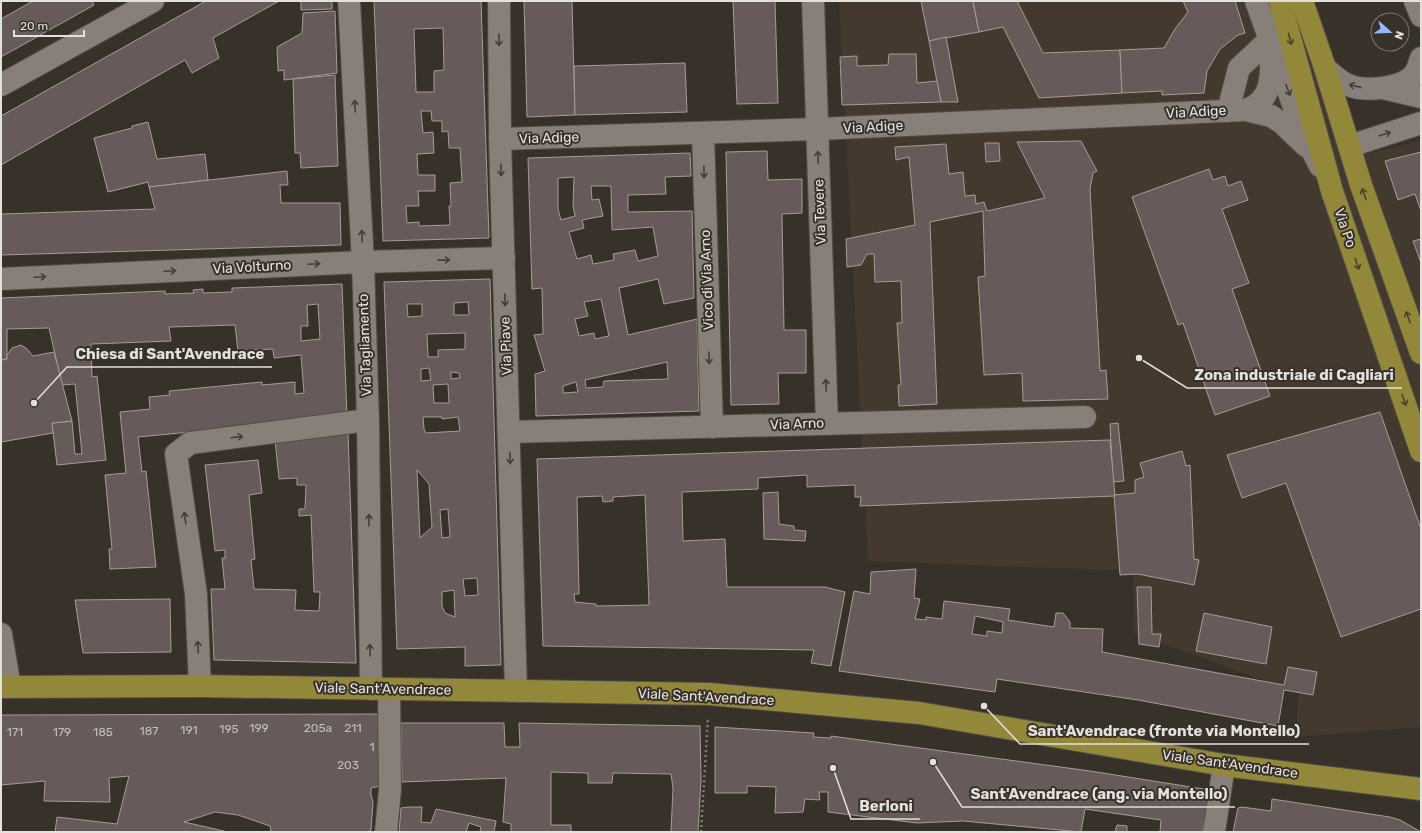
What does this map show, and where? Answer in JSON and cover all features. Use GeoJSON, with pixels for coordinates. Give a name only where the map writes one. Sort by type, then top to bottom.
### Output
{"type":"FeatureCollection","features":[{"type":"Feature","properties":{"kind":"main road","name":"Via Po"},"geometry":{"type":"LineString","coordinates":[[1280,1],[1332,191],[1421,451]]}},
{"type":"Feature","properties":{"kind":"main road","name":"Via Po"},"geometry":{"type":"LineString","coordinates":[[1302,1],[1325,68],[1361,185],[1421,353]]}},
{"type":"Feature","properties":{"kind":"main road","name":"Viale Sant'Avendrace"},"geometry":{"type":"LineString","coordinates":[[6,687],[200,686],[709,694],[918,713],[1224,765],[1417,789]]}},
{"type":"Feature","properties":{"kind":"street"},"geometry":{"type":"LineString","coordinates":[[1,85],[153,1]]}},
{"type":"Feature","properties":{"kind":"street","name":"Via Tagliamento"},"geometry":{"type":"LineString","coordinates":[[350,1],[363,262],[368,420],[380,689],[390,789],[386,832]]}},
{"type":"Feature","properties":{"kind":"street","name":"Via Piave"},"geometry":{"type":"LineString","coordinates":[[499,1],[500,139],[516,690]]}},
{"type":"Feature","properties":{"kind":"street","name":"Via Tevere"},"geometry":{"type":"LineString","coordinates":[[813,1],[827,424]]}},
{"type":"Feature","properties":{"kind":"street"},"geometry":{"type":"LineString","coordinates":[[1256,1],[1304,135],[1332,191]]}},
{"type":"Feature","properties":{"kind":"street"},"geometry":{"type":"LineString","coordinates":[[1416,1],[1421,16]]}},
{"type":"Feature","properties":{"kind":"street"},"geometry":{"type":"LineString","coordinates":[[1237,110],[1239,68],[1270,43]]}},
{"type":"Feature","properties":{"kind":"street","name":"Via Adige"},"geometry":{"type":"LineString","coordinates":[[1237,110],[1261,103],[1267,92],[1271,75],[1270,43]]}},
{"type":"Feature","properties":{"kind":"street"},"geometry":{"type":"LineString","coordinates":[[1325,68],[1335,78],[1348,85],[1367,89],[1380,88],[1405,82],[1415,73],[1421,58]]}},
{"type":"Feature","properties":{"kind":"street"},"geometry":{"type":"LineString","coordinates":[[1380,88],[1421,97]]}},
{"type":"Feature","properties":{"kind":"street","name":"Via Adige"},"geometry":{"type":"LineString","coordinates":[[500,139],[817,129],[1237,110],[1270,116],[1282,123],[1313,152]]}},
{"type":"Feature","properties":{"kind":"street"},"geometry":{"type":"LineString","coordinates":[[1350,146],[1421,123]]}},
{"type":"Feature","properties":{"kind":"street","name":"Vico di Via Arno"},"geometry":{"type":"LineString","coordinates":[[703,133],[712,427]]}},
{"type":"Feature","properties":{"kind":"street","name":"Via Volturno"},"geometry":{"type":"LineString","coordinates":[[1,279],[363,262],[504,258]]}},
{"type":"Feature","properties":{"kind":"street","name":"Via Arno"},"geometry":{"type":"LineString","coordinates":[[509,432],[1085,417]]}},
{"type":"Feature","properties":{"kind":"street"},"geometry":{"type":"LineString","coordinates":[[200,686],[196,594],[176,454],[190,443],[368,420]]}},
{"type":"Feature","properties":{"kind":"street"},"geometry":{"type":"LineString","coordinates":[[1,634],[6,687]]}},
{"type":"Feature","properties":{"kind":"street"},"geometry":{"type":"LineString","coordinates":[[1214,832],[1224,765]]}},
{"type":"Feature","properties":{"kind":"path"},"geometry":{"type":"LineString","coordinates":[[701,832],[709,694]]}},
{"type":"Feature","properties":{"kind":"shaded area"},"geometry":{"type":"Polygon","coordinates":[[[839,1],[1276,1],[1361,155],[1421,141],[1421,727],[1296,737],[1298,693],[1134,633],[1133,571],[868,561],[839,1]]]}},
{"type":"Feature","properties":{"kind":"building"},"geometry":{"type":"Polygon","coordinates":[[[33,1],[92,1],[94,5],[1,57],[1,19],[33,1]]]}},
{"type":"Feature","properties":{"kind":"building"},"geometry":{"type":"Polygon","coordinates":[[[206,1],[279,1],[213,38],[219,58],[192,73],[185,60],[1,165],[1,116],[206,1]]]}},
{"type":"Feature","properties":{"kind":"building"},"geometry":{"type":"Polygon","coordinates":[[[301,1],[332,1],[332,9],[301,10],[301,1]]]}},
{"type":"Feature","properties":{"kind":"building"},"geometry":{"type":"Polygon","coordinates":[[[374,1],[481,1],[489,238],[383,241],[374,1]],[[443,28],[414,29],[416,92],[434,92],[434,71],[444,70],[443,28]],[[421,111],[423,133],[433,132],[434,153],[417,154],[418,175],[435,175],[435,191],[418,191],[419,206],[406,206],[407,223],[419,222],[419,226],[450,225],[450,183],[462,182],[460,148],[449,148],[448,131],[442,132],[442,121],[432,121],[431,111],[421,111]]]}},
{"type":"Feature","properties":{"kind":"building"},"geometry":{"type":"Polygon","coordinates":[[[524,1],[572,1],[575,115],[527,117],[524,1]]]}},
{"type":"Feature","properties":{"kind":"building"},"geometry":{"type":"Polygon","coordinates":[[[733,1],[775,1],[778,103],[737,104],[733,1]]]}},
{"type":"Feature","properties":{"kind":"building"},"geometry":{"type":"Polygon","coordinates":[[[921,1],[973,1],[979,32],[929,41],[921,1]]]}},
{"type":"Feature","properties":{"kind":"building"},"geometry":{"type":"Polygon","coordinates":[[[973,1],[1017,1],[1043,53],[1120,50],[1122,93],[1039,98],[1003,27],[979,32],[973,1]]]}},
{"type":"Feature","properties":{"kind":"building"},"geometry":{"type":"Polygon","coordinates":[[[1183,1],[1235,1],[1245,33],[1238,35],[1220,49],[1207,71],[1204,93],[1162,95],[1162,91],[1122,93],[1120,50],[1164,48],[1175,29],[1188,12],[1183,1]]]}},
{"type":"Feature","properties":{"kind":"building"},"geometry":{"type":"Polygon","coordinates":[[[335,11],[337,73],[284,80],[284,70],[278,71],[277,47],[302,33],[303,13],[335,11]]]}},
{"type":"Feature","properties":{"kind":"building"},"geometry":{"type":"Polygon","coordinates":[[[946,37],[958,102],[941,102],[929,41],[946,37]]]}},
{"type":"Feature","properties":{"kind":"building"},"geometry":{"type":"Polygon","coordinates":[[[889,54],[916,54],[917,83],[937,81],[941,102],[842,105],[840,57],[857,56],[857,66],[888,65],[889,54]]]}},
{"type":"Feature","properties":{"kind":"building"},"geometry":{"type":"Polygon","coordinates":[[[685,63],[687,112],[575,115],[574,66],[685,63]]]}},
{"type":"Feature","properties":{"kind":"building"},"geometry":{"type":"Polygon","coordinates":[[[335,75],[338,166],[301,168],[300,153],[295,153],[293,79],[335,75]]]}},
{"type":"Feature","properties":{"kind":"building"},"geometry":{"type":"Polygon","coordinates":[[[148,122],[157,159],[205,154],[208,180],[149,187],[148,182],[108,192],[94,138],[132,128],[132,126],[148,122]]]}},
{"type":"Feature","properties":{"kind":"building"},"geometry":{"type":"Polygon","coordinates":[[[1081,141],[1097,171],[1093,173],[1090,189],[1100,371],[1106,370],[1108,399],[1023,401],[1022,373],[984,375],[978,277],[985,276],[983,211],[930,222],[937,404],[899,406],[898,385],[901,385],[897,323],[902,323],[901,281],[875,282],[874,254],[867,254],[861,265],[847,267],[846,239],[915,225],[909,157],[896,160],[895,147],[946,144],[949,174],[963,172],[965,196],[975,195],[976,204],[984,202],[987,211],[1045,198],[1017,142],[1081,141]]]}},
{"type":"Feature","properties":{"kind":"building"},"geometry":{"type":"Polygon","coordinates":[[[985,143],[999,143],[1000,161],[986,162],[985,143]]]}},
{"type":"Feature","properties":{"kind":"building"},"geometry":{"type":"Polygon","coordinates":[[[767,151],[768,180],[802,179],[802,213],[782,214],[784,330],[806,330],[806,373],[778,373],[779,404],[731,405],[726,152],[767,151]]]}},
{"type":"Feature","properties":{"kind":"building"},"geometry":{"type":"Polygon","coordinates":[[[1421,152],[1421,211],[1415,194],[1398,200],[1385,161],[1421,152]]]}},
{"type":"Feature","properties":{"kind":"building"},"geometry":{"type":"Polygon","coordinates":[[[690,153],[691,176],[665,177],[666,194],[628,195],[628,212],[692,211],[694,298],[664,304],[658,279],[619,288],[628,335],[697,319],[699,411],[536,416],[535,374],[545,371],[534,335],[543,334],[542,288],[532,289],[528,158],[690,153]],[[574,177],[558,178],[558,209],[561,220],[575,216],[573,205],[574,177]],[[591,186],[592,200],[599,199],[603,216],[582,220],[584,228],[569,232],[577,259],[591,255],[593,264],[614,260],[613,254],[635,250],[638,261],[658,256],[653,227],[612,230],[611,186],[591,186]],[[601,299],[584,302],[588,316],[575,319],[579,336],[594,333],[595,339],[609,336],[601,299]],[[667,362],[585,380],[586,388],[603,387],[604,381],[668,379],[667,362]],[[576,382],[563,386],[563,393],[578,392],[576,382]]]}},
{"type":"Feature","properties":{"kind":"building"},"geometry":{"type":"Polygon","coordinates":[[[1209,169],[1213,180],[1225,176],[1228,186],[1241,181],[1248,200],[1222,209],[1249,283],[1232,289],[1270,396],[1215,415],[1183,323],[1178,325],[1132,197],[1209,169]]]}},
{"type":"Feature","properties":{"kind":"building"},"geometry":{"type":"Polygon","coordinates":[[[287,171],[288,185],[280,185],[281,203],[340,203],[341,245],[1,255],[1,214],[155,209],[149,187],[287,171]]]}},
{"type":"Feature","properties":{"kind":"building"},"geometry":{"type":"Polygon","coordinates":[[[1421,239],[1421,263],[1413,241],[1421,239]]]}},
{"type":"Feature","properties":{"kind":"building"},"geometry":{"type":"Polygon","coordinates":[[[490,279],[501,665],[465,666],[465,647],[397,649],[384,282],[490,279]],[[468,302],[454,303],[454,315],[469,315],[468,302]],[[407,304],[408,317],[422,316],[422,304],[407,304]],[[465,333],[427,334],[428,357],[438,357],[438,350],[465,349],[465,333]],[[429,368],[421,369],[421,381],[431,380],[429,368]],[[451,372],[451,379],[460,378],[459,373],[451,372]],[[448,384],[433,385],[434,403],[449,403],[448,384]],[[423,417],[424,429],[426,433],[460,431],[458,417],[442,419],[442,417],[423,417]],[[417,470],[420,538],[432,527],[429,484],[417,470]],[[448,509],[440,510],[442,538],[450,537],[448,509]],[[477,578],[463,579],[465,596],[478,595],[477,578]],[[454,590],[442,592],[442,606],[445,613],[455,617],[454,590]]]}},
{"type":"Feature","properties":{"kind":"building"},"geometry":{"type":"Polygon","coordinates":[[[342,284],[347,417],[138,437],[142,472],[146,471],[156,567],[110,569],[109,549],[112,549],[105,475],[126,473],[120,412],[150,409],[149,397],[170,395],[169,391],[262,382],[262,385],[295,382],[295,394],[304,393],[301,355],[274,358],[273,349],[255,350],[256,359],[239,360],[235,325],[169,327],[171,341],[91,344],[92,377],[97,376],[106,460],[57,465],[52,423],[72,421],[75,454],[82,454],[75,384],[62,385],[49,328],[7,329],[7,359],[1,360],[1,298],[165,291],[165,294],[194,293],[193,290],[203,289],[203,293],[232,292],[232,288],[342,284]],[[318,304],[307,305],[308,326],[301,326],[301,341],[320,339],[318,304]]]}},
{"type":"Feature","properties":{"kind":"building"},"geometry":{"type":"Polygon","coordinates":[[[21,345],[33,356],[54,352],[72,421],[52,423],[53,433],[1,442],[1,360],[7,359],[7,355],[12,348],[21,345]]]}},
{"type":"Feature","properties":{"kind":"building"},"geometry":{"type":"Polygon","coordinates":[[[1380,412],[1421,529],[1421,609],[1341,637],[1286,483],[1242,498],[1227,455],[1380,412]]]}},
{"type":"Feature","properties":{"kind":"building"},"geometry":{"type":"Polygon","coordinates":[[[1118,423],[1124,481],[1113,482],[1110,424],[1118,423]]]}},
{"type":"Feature","properties":{"kind":"building"},"geometry":{"type":"Polygon","coordinates":[[[348,433],[356,663],[214,660],[211,589],[225,589],[222,558],[225,558],[225,550],[215,551],[205,465],[258,460],[262,493],[249,495],[255,559],[251,560],[254,589],[296,590],[295,610],[319,611],[320,592],[314,592],[311,515],[299,516],[299,509],[305,509],[306,485],[297,485],[297,478],[279,479],[275,440],[348,433]]]}},
{"type":"Feature","properties":{"kind":"building"},"geometry":{"type":"Polygon","coordinates":[[[1110,440],[1115,496],[860,506],[861,497],[855,497],[855,485],[807,487],[807,475],[758,478],[758,489],[682,492],[683,541],[725,539],[727,587],[825,587],[845,592],[831,666],[811,663],[814,650],[543,646],[537,459],[1110,440]],[[645,495],[613,497],[613,501],[603,502],[602,496],[577,497],[579,594],[574,594],[575,602],[596,604],[596,606],[649,605],[645,495]]]}},
{"type":"Feature","properties":{"kind":"building"},"geometry":{"type":"Polygon","coordinates":[[[1182,451],[1186,466],[1190,465],[1194,559],[1199,560],[1194,585],[1138,574],[1120,575],[1114,495],[1135,493],[1135,480],[1144,477],[1140,463],[1182,451]]]}},
{"type":"Feature","properties":{"kind":"building"},"geometry":{"type":"Polygon","coordinates":[[[778,492],[779,524],[794,526],[794,530],[806,531],[805,541],[764,539],[763,493],[778,492]]]}},
{"type":"Feature","properties":{"kind":"building"},"geometry":{"type":"Polygon","coordinates":[[[916,569],[914,598],[920,599],[915,619],[926,620],[926,617],[942,619],[944,601],[1010,609],[1008,620],[1054,627],[1056,613],[1063,613],[1070,622],[1070,628],[1103,629],[1102,652],[1284,685],[1288,667],[1317,672],[1313,695],[1284,690],[1278,726],[1138,700],[997,679],[995,692],[839,671],[854,591],[870,594],[871,572],[916,569]],[[975,616],[972,634],[987,636],[987,631],[1002,633],[1003,622],[975,616]]]}},
{"type":"Feature","properties":{"kind":"building"},"geometry":{"type":"Polygon","coordinates":[[[1137,587],[1151,587],[1152,634],[1161,634],[1159,647],[1139,644],[1137,587]]]}},
{"type":"Feature","properties":{"kind":"building"},"geometry":{"type":"Polygon","coordinates":[[[170,599],[171,652],[83,653],[75,600],[170,599]]]}},
{"type":"Feature","properties":{"kind":"building"},"geometry":{"type":"Polygon","coordinates":[[[1204,613],[1272,627],[1266,664],[1196,651],[1204,613]]]}},
{"type":"Feature","properties":{"kind":"building"},"geometry":{"type":"Polygon","coordinates":[[[381,714],[380,786],[371,788],[373,802],[371,830],[367,832],[271,832],[270,826],[238,815],[215,812],[184,822],[228,832],[55,832],[57,817],[117,824],[129,776],[109,778],[110,802],[44,801],[45,781],[1,785],[1,715],[381,714]]]}},
{"type":"Feature","properties":{"kind":"building"},"geometry":{"type":"Polygon","coordinates":[[[401,723],[504,723],[505,747],[520,747],[519,723],[700,726],[701,780],[698,832],[671,832],[673,788],[671,774],[613,773],[612,783],[588,783],[588,773],[551,772],[551,825],[571,825],[571,832],[511,832],[511,824],[503,822],[506,778],[402,782],[401,723]]]}},
{"type":"Feature","properties":{"kind":"building"},"geometry":{"type":"Polygon","coordinates":[[[715,727],[814,733],[813,737],[831,738],[831,736],[1090,771],[1210,790],[1202,832],[1160,832],[1161,820],[1085,809],[1081,832],[963,821],[917,823],[828,812],[828,792],[819,792],[820,800],[805,799],[803,812],[775,813],[776,787],[747,786],[747,793],[715,793],[715,727]]]}},
{"type":"Feature","properties":{"kind":"building"},"geometry":{"type":"Polygon","coordinates":[[[1272,799],[1390,817],[1400,820],[1421,832],[1233,832],[1238,808],[1242,807],[1271,811],[1272,799]]]}},
{"type":"Feature","properties":{"kind":"building"},"geometry":{"type":"Polygon","coordinates":[[[422,807],[421,822],[431,823],[436,809],[496,821],[494,832],[480,832],[481,827],[469,823],[466,832],[399,832],[401,808],[422,807]]]}},
{"type":"Feature","properties":{"kind":"building"},"geometry":{"type":"Polygon","coordinates":[[[1117,825],[1127,826],[1127,832],[1115,832],[1117,825]]]}},
{"type":"Feature","properties":{"kind":"place","name":"Zona industriale di Cagliari"},"geometry":{"type":"Point","coordinates":[1139,358]}},
{"type":"Feature","properties":{"kind":"place","name":"Chiesa di Sant'Avendrace"},"geometry":{"type":"Point","coordinates":[34,403]}},
{"type":"Feature","properties":{"kind":"place","name":"Sant'Avendrace (fronte via Montello)"},"geometry":{"type":"Point","coordinates":[984,706]}},
{"type":"Feature","properties":{"kind":"place","name":"Sant'Avendrace (ang. via Montello)"},"geometry":{"type":"Point","coordinates":[933,762]}},
{"type":"Feature","properties":{"kind":"place","name":"Berloni"},"geometry":{"type":"Point","coordinates":[833,768]}}]}
